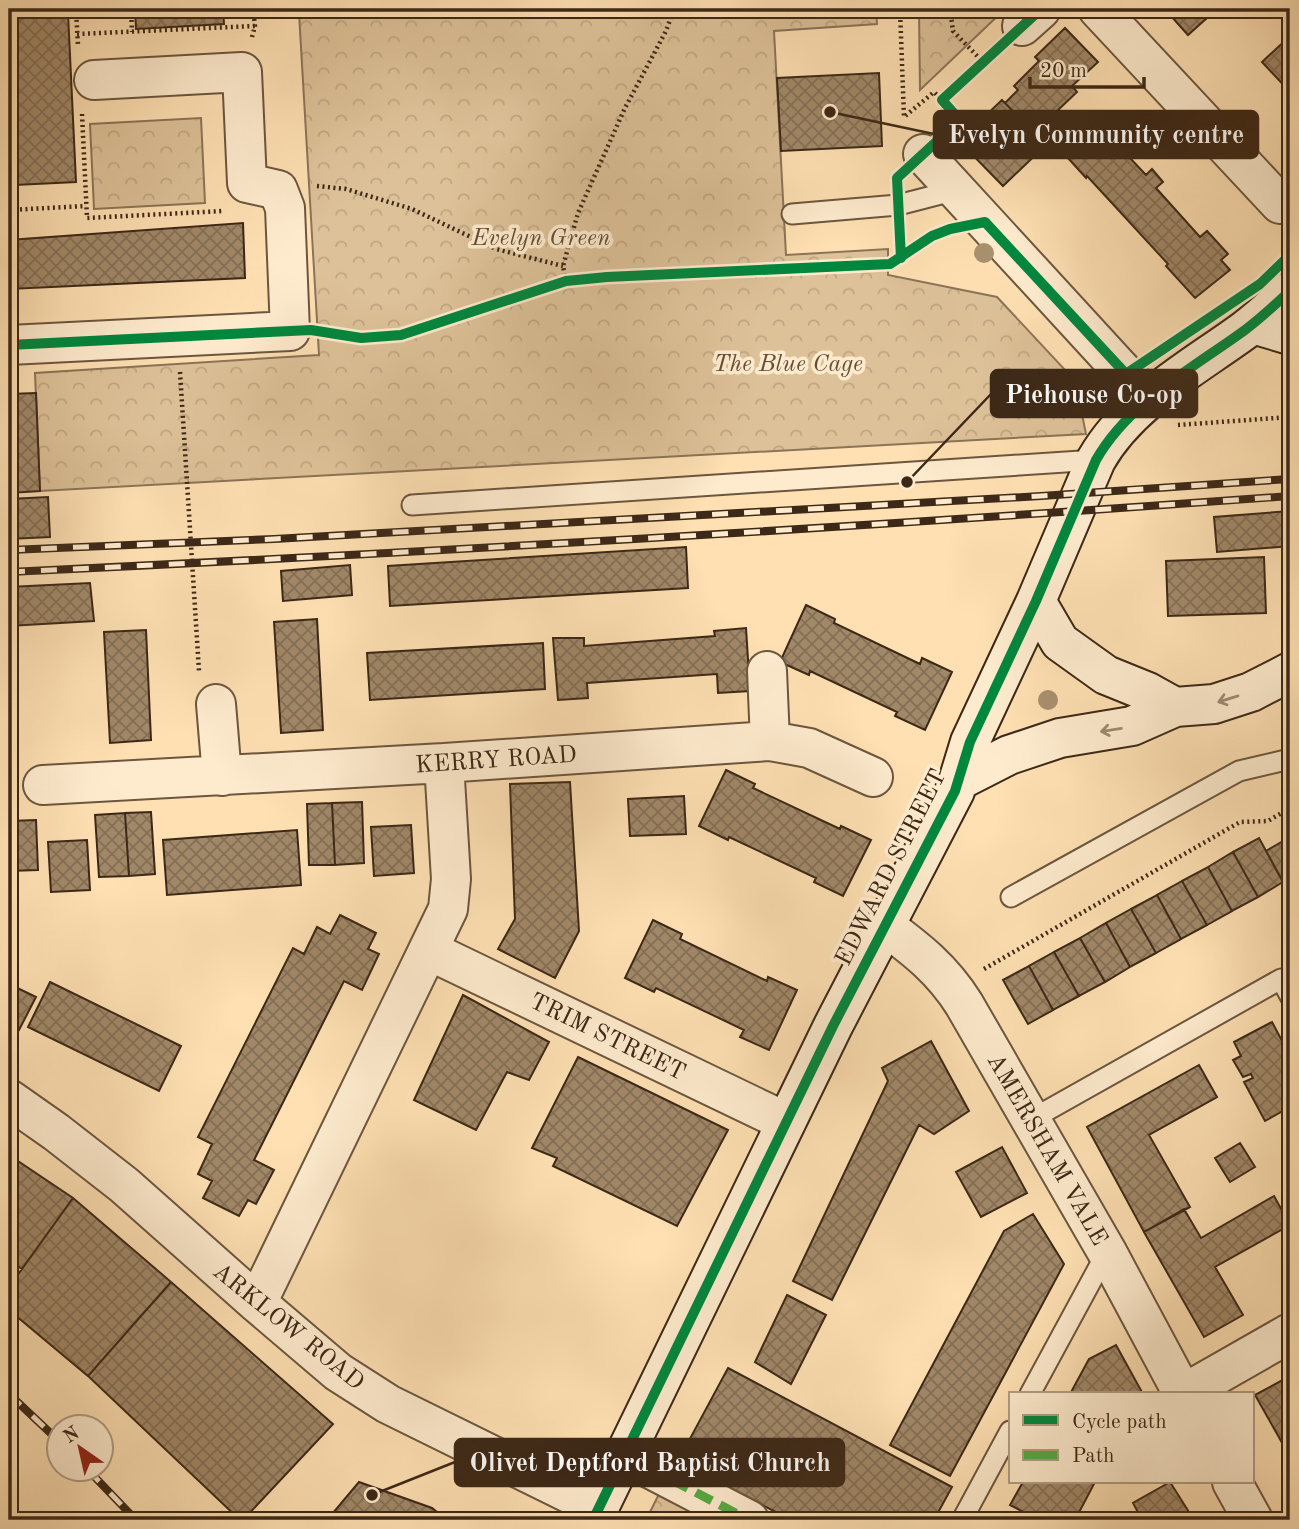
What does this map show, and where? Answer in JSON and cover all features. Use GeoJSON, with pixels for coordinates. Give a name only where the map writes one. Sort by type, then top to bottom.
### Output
{"type":"FeatureCollection","features":[{"type":"Feature","properties":{"kind":"street"},"geometry":{"type":"LineString","coordinates":[[1098,9],[1280,204]]}},
{"type":"Feature","properties":{"kind":"street"},"geometry":{"type":"LineString","coordinates":[[9,345],[290,331],[285,208],[278,190],[247,183],[242,72],[85,82]]}},
{"type":"Feature","properties":{"kind":"street"},"geometry":{"type":"LineString","coordinates":[[923,155],[956,190],[1135,412]]}},
{"type":"Feature","properties":{"kind":"street","name":"EDWARD STREET"},"geometry":{"type":"LineString","coordinates":[[596,1514],[786,1122],[960,780],[970,742],[1105,444],[1135,412],[1253,324],[1290,291]]}},
{"type":"Feature","properties":{"kind":"street"},"geometry":{"type":"LineString","coordinates":[[1253,324],[1290,335]]}},
{"type":"Feature","properties":{"kind":"street"},"geometry":{"type":"LineString","coordinates":[[1036,601],[1060,642],[1106,675],[1148,692],[1175,707]]}},
{"type":"Feature","properties":{"kind":"street"},"geometry":{"type":"LineString","coordinates":[[766,671],[770,741]]}},
{"type":"Feature","properties":{"kind":"street","name":"EDWARD STREET"},"geometry":{"type":"LineString","coordinates":[[960,780],[1009,755],[1060,738],[1132,726],[1175,707],[1214,704],[1251,692],[1290,672]]}},
{"type":"Feature","properties":{"kind":"street"},"geometry":{"type":"LineString","coordinates":[[216,704],[222,776]]}},
{"type":"Feature","properties":{"kind":"street","name":"KERRY ROAD"},"geometry":{"type":"LineString","coordinates":[[43,785],[444,763],[770,741],[809,748],[873,777]]}},
{"type":"Feature","properties":{"kind":"street"},"geometry":{"type":"LineString","coordinates":[[257,1303],[448,909],[451,880],[444,763]]}},
{"type":"Feature","properties":{"kind":"street","name":"AMERSHAM VALE"},"geometry":{"type":"LineString","coordinates":[[885,926],[927,957],[953,987],[1107,1252],[1182,1392]]}},
{"type":"Feature","properties":{"kind":"street","name":"TRIM STREET"},"geometry":{"type":"LineString","coordinates":[[429,951],[786,1122]]}},
{"type":"Feature","properties":{"kind":"street","name":"ARKLOW ROAD"},"geometry":{"type":"LineString","coordinates":[[9,1099],[124,1185],[338,1372],[387,1404],[596,1514]]}},
{"type":"Feature","properties":{"kind":"street"},"geometry":{"type":"LineString","coordinates":[[1187,1392],[1290,1333]]}},
{"type":"Feature","properties":{"kind":"street"},"geometry":{"type":"LineString","coordinates":[[624,1455],[749,1520]]}},
{"type":"Feature","properties":{"kind":"street"},"geometry":{"type":"LineString","coordinates":[[1232,1484],[1253,1520]]}},
{"type":"Feature","properties":{"kind":"lane"},"geometry":{"type":"LineString","coordinates":[[792,214],[898,205],[956,190]]}},
{"type":"Feature","properties":{"kind":"lane"},"geometry":{"type":"LineString","coordinates":[[412,505],[1096,460]]}},
{"type":"Feature","properties":{"kind":"lane"},"geometry":{"type":"LineString","coordinates":[[1011,897],[1239,771],[1290,759]]}},
{"type":"Feature","properties":{"kind":"lane"},"geometry":{"type":"LineString","coordinates":[[1031,1119],[1281,979],[1290,996]]}},
{"type":"Feature","properties":{"kind":"lane"},"geometry":{"type":"LineString","coordinates":[[1031,1392],[1107,1252]]}},
{"type":"Feature","properties":{"kind":"lane"},"geometry":{"type":"LineString","coordinates":[[962,1520],[1009,1433]]}},
{"type":"Feature","properties":{"kind":"path"},"geometry":{"type":"LineString","coordinates":[[76,9],[85,82],[87,218],[226,211]]}},
{"type":"Feature","properties":{"kind":"path"},"geometry":{"type":"LineString","coordinates":[[131,9],[132,32]]}},
{"type":"Feature","properties":{"kind":"path"},"geometry":{"type":"LineString","coordinates":[[566,281],[563,266],[578,213],[625,108],[666,31],[674,9]]}},
{"type":"Feature","properties":{"kind":"path"},"geometry":{"type":"LineString","coordinates":[[900,9],[904,117],[934,92],[946,97],[951,110]]}},
{"type":"Feature","properties":{"kind":"path"},"geometry":{"type":"LineString","coordinates":[[950,9],[953,31],[979,66],[1032,18]]}},
{"type":"Feature","properties":{"kind":"path"},"geometry":{"type":"LineString","coordinates":[[77,34],[255,26]]}},
{"type":"Feature","properties":{"kind":"path"},"geometry":{"type":"LineString","coordinates":[[278,190],[301,185],[346,189],[412,209],[496,249],[563,266]]}},
{"type":"Feature","properties":{"kind":"path"},"geometry":{"type":"LineString","coordinates":[[9,210],[86,206]]}},
{"type":"Feature","properties":{"kind":"path"},"geometry":{"type":"LineString","coordinates":[[553,285],[580,279]]}},
{"type":"Feature","properties":{"kind":"path"},"geometry":{"type":"LineString","coordinates":[[180,371],[200,674],[216,704]]}},
{"type":"Feature","properties":{"kind":"path"},"geometry":{"type":"LineString","coordinates":[[1135,412],[1148,427],[1290,417]]}},
{"type":"Feature","properties":{"kind":"path"},"geometry":{"type":"LineString","coordinates":[[953,987],[1240,822],[1268,821],[1290,808]]}},
{"type":"Feature","properties":{"kind":"green space","name":"Evelyn Green"},"geometry":{"type":"Polygon","coordinates":[[[382,9],[876,9],[877,24],[774,31],[786,255],[888,249],[888,275],[997,297],[1067,372],[1077,389],[1086,434],[40,491],[35,373],[319,355],[299,13],[382,9]]]}},
{"type":"Feature","properties":{"kind":"green space"},"geometry":{"type":"Polygon","coordinates":[[[919,9],[1005,9],[920,90],[919,9]]]}},
{"type":"Feature","properties":{"kind":"green space"},"geometry":{"type":"Polygon","coordinates":[[[201,118],[205,203],[94,209],[90,124],[201,118]]]}},
{"type":"Feature","properties":{"kind":"green space"},"geometry":{"type":"Polygon","coordinates":[[[666,1480],[767,1520],[646,1520],[666,1480]]]}},
{"type":"Feature","properties":{"kind":"building"},"geometry":{"type":"Polygon","coordinates":[[[135,9],[223,9],[224,24],[136,29],[135,9]]]}},
{"type":"Feature","properties":{"kind":"building"},"geometry":{"type":"Polygon","coordinates":[[[1174,9],[1217,9],[1188,35],[1171,16],[1176,11],[1174,9]]]}},
{"type":"Feature","properties":{"kind":"building"},"geometry":{"type":"Polygon","coordinates":[[[68,13],[76,182],[15,185],[9,16],[68,13]]]}},
{"type":"Feature","properties":{"kind":"building"},"geometry":{"type":"Polygon","coordinates":[[[1065,28],[1098,62],[1072,86],[1077,92],[1034,133],[1005,103],[1018,90],[1014,86],[1039,61],[1035,57],[1065,28]]]}},
{"type":"Feature","properties":{"kind":"building"},"geometry":{"type":"Polygon","coordinates":[[[1290,36],[1290,92],[1262,62],[1290,36]]]}},
{"type":"Feature","properties":{"kind":"building"},"geometry":{"type":"Polygon","coordinates":[[[879,73],[882,146],[781,151],[777,78],[879,73]]]}},
{"type":"Feature","properties":{"kind":"building"},"geometry":{"type":"Polygon","coordinates":[[[1002,100],[1046,145],[1003,186],[959,141],[1002,100]]]}},
{"type":"Feature","properties":{"kind":"building"},"geometry":{"type":"Polygon","coordinates":[[[1103,116],[1136,151],[1129,157],[1146,175],[1152,169],[1163,182],[1156,188],[1200,237],[1207,231],[1228,254],[1221,260],[1230,270],[1195,298],[1166,266],[1168,264],[1058,147],[1074,132],[1080,138],[1103,116]]]}},
{"type":"Feature","properties":{"kind":"building"},"geometry":{"type":"Polygon","coordinates":[[[243,223],[245,278],[9,289],[9,240],[243,223]]]}},
{"type":"Feature","properties":{"kind":"building"},"geometry":{"type":"Polygon","coordinates":[[[36,393],[40,491],[9,493],[9,394],[36,393]]]}},
{"type":"Feature","properties":{"kind":"building"},"geometry":{"type":"Polygon","coordinates":[[[48,497],[50,537],[9,539],[9,499],[48,497]]]}},
{"type":"Feature","properties":{"kind":"building"},"geometry":{"type":"Polygon","coordinates":[[[1290,511],[1290,546],[1217,552],[1214,517],[1290,511]]]}},
{"type":"Feature","properties":{"kind":"building"},"geometry":{"type":"Polygon","coordinates":[[[686,547],[688,588],[390,606],[388,566],[686,547]]]}},
{"type":"Feature","properties":{"kind":"building"},"geometry":{"type":"Polygon","coordinates":[[[1264,557],[1266,613],[1168,616],[1166,561],[1264,557]]]}},
{"type":"Feature","properties":{"kind":"building"},"geometry":{"type":"Polygon","coordinates":[[[350,565],[352,595],[283,601],[281,571],[350,565]]]}},
{"type":"Feature","properties":{"kind":"building"},"geometry":{"type":"Polygon","coordinates":[[[90,583],[94,621],[9,626],[9,587],[90,583]]]}},
{"type":"Feature","properties":{"kind":"building"},"geometry":{"type":"Polygon","coordinates":[[[806,605],[835,619],[834,623],[920,664],[922,658],[952,672],[925,730],[895,716],[897,712],[810,671],[809,675],[780,662],[806,605]]]}},
{"type":"Feature","properties":{"kind":"building"},"geometry":{"type":"Polygon","coordinates":[[[317,619],[323,730],[281,733],[274,622],[317,619]]]}},
{"type":"Feature","properties":{"kind":"building"},"geometry":{"type":"Polygon","coordinates":[[[746,628],[750,691],[718,693],[717,674],[587,683],[588,698],[558,700],[553,638],[584,638],[584,646],[715,636],[714,631],[746,628]]]}},
{"type":"Feature","properties":{"kind":"building"},"geometry":{"type":"Polygon","coordinates":[[[146,630],[151,740],[110,743],[104,632],[146,630]]]}},
{"type":"Feature","properties":{"kind":"building"},"geometry":{"type":"Polygon","coordinates":[[[543,643],[545,689],[370,700],[367,653],[543,643]]]}},
{"type":"Feature","properties":{"kind":"building"},"geometry":{"type":"Polygon","coordinates":[[[726,770],[755,784],[753,788],[840,829],[841,826],[871,840],[843,896],[814,882],[816,878],[729,837],[728,840],[699,826],[726,770]]]}},
{"type":"Feature","properties":{"kind":"building"},"geometry":{"type":"Polygon","coordinates":[[[570,782],[579,931],[555,978],[498,949],[515,919],[510,784],[570,782]]]}},
{"type":"Feature","properties":{"kind":"building"},"geometry":{"type":"Polygon","coordinates":[[[684,796],[686,834],[630,836],[628,799],[684,796]]]}},
{"type":"Feature","properties":{"kind":"building"},"geometry":{"type":"Polygon","coordinates":[[[362,802],[364,863],[335,865],[332,803],[362,802]]]}},
{"type":"Feature","properties":{"kind":"building"},"geometry":{"type":"Polygon","coordinates":[[[332,803],[335,865],[309,865],[307,804],[332,803]]]}},
{"type":"Feature","properties":{"kind":"building"},"geometry":{"type":"Polygon","coordinates":[[[151,812],[155,874],[129,876],[125,813],[151,812]]]}},
{"type":"Feature","properties":{"kind":"building"},"geometry":{"type":"Polygon","coordinates":[[[125,813],[129,876],[99,877],[95,815],[125,813]]]}},
{"type":"Feature","properties":{"kind":"building"},"geometry":{"type":"Polygon","coordinates":[[[36,820],[38,870],[9,871],[9,821],[36,820]]]}},
{"type":"Feature","properties":{"kind":"building"},"geometry":{"type":"Polygon","coordinates":[[[411,825],[414,873],[374,876],[371,827],[411,825]]]}},
{"type":"Feature","properties":{"kind":"building"},"geometry":{"type":"Polygon","coordinates":[[[297,830],[301,885],[167,895],[163,840],[297,830]]]}},
{"type":"Feature","properties":{"kind":"building"},"geometry":{"type":"Polygon","coordinates":[[[1290,837],[1290,895],[1266,851],[1290,837]]]}},
{"type":"Feature","properties":{"kind":"building"},"geometry":{"type":"Polygon","coordinates":[[[1259,838],[1283,882],[1258,897],[1233,852],[1259,838]]]}},
{"type":"Feature","properties":{"kind":"building"},"geometry":{"type":"Polygon","coordinates":[[[87,840],[90,890],[51,892],[48,842],[87,840]]]}},
{"type":"Feature","properties":{"kind":"building"},"geometry":{"type":"Polygon","coordinates":[[[1233,852],[1258,897],[1232,911],[1208,867],[1233,852]]]}},
{"type":"Feature","properties":{"kind":"building"},"geometry":{"type":"Polygon","coordinates":[[[1208,867],[1232,911],[1207,925],[1182,881],[1208,867]]]}},
{"type":"Feature","properties":{"kind":"building"},"geometry":{"type":"Polygon","coordinates":[[[1182,881],[1207,925],[1181,939],[1157,895],[1182,881]]]}},
{"type":"Feature","properties":{"kind":"building"},"geometry":{"type":"Polygon","coordinates":[[[1157,895],[1181,939],[1156,953],[1131,909],[1157,895]]]}},
{"type":"Feature","properties":{"kind":"building"},"geometry":{"type":"Polygon","coordinates":[[[1131,909],[1156,953],[1130,967],[1106,923],[1131,909]]]}},
{"type":"Feature","properties":{"kind":"building"},"geometry":{"type":"Polygon","coordinates":[[[340,915],[376,933],[368,949],[379,954],[362,990],[344,981],[254,1160],[274,1170],[256,1204],[248,1200],[239,1216],[203,1198],[212,1181],[198,1174],[212,1144],[198,1137],[293,948],[304,954],[317,927],[330,934],[340,915]]]}},
{"type":"Feature","properties":{"kind":"building"},"geometry":{"type":"Polygon","coordinates":[[[653,920],[682,934],[680,939],[767,981],[768,977],[797,990],[769,1050],[740,1037],[744,1030],[656,988],[654,992],[625,978],[653,920]]]}},
{"type":"Feature","properties":{"kind":"building"},"geometry":{"type":"Polygon","coordinates":[[[1106,923],[1130,967],[1105,982],[1080,938],[1106,923]]]}},
{"type":"Feature","properties":{"kind":"building"},"geometry":{"type":"Polygon","coordinates":[[[1080,938],[1105,982],[1079,996],[1054,952],[1080,938]]]}},
{"type":"Feature","properties":{"kind":"building"},"geometry":{"type":"Polygon","coordinates":[[[1054,952],[1079,996],[1053,1010],[1029,966],[1054,952]]]}},
{"type":"Feature","properties":{"kind":"building"},"geometry":{"type":"Polygon","coordinates":[[[1029,966],[1053,1010],[1028,1024],[1003,980],[1029,966]]]}},
{"type":"Feature","properties":{"kind":"building"},"geometry":{"type":"Polygon","coordinates":[[[50,982],[181,1046],[159,1091],[28,1027],[50,982]]]}},
{"type":"Feature","properties":{"kind":"building"},"geometry":{"type":"Polygon","coordinates":[[[9,984],[36,997],[19,1030],[9,1025],[9,984]]]}},
{"type":"Feature","properties":{"kind":"building"},"geometry":{"type":"Polygon","coordinates":[[[463,995],[549,1042],[529,1080],[507,1072],[476,1130],[414,1100],[463,995]]]}},
{"type":"Feature","properties":{"kind":"building"},"geometry":{"type":"Polygon","coordinates":[[[1272,1022],[1290,1056],[1290,1107],[1265,1121],[1244,1082],[1253,1078],[1251,1074],[1243,1077],[1233,1060],[1241,1056],[1234,1042],[1272,1022]]]}},
{"type":"Feature","properties":{"kind":"building"},"geometry":{"type":"Polygon","coordinates":[[[931,1041],[969,1111],[934,1134],[919,1125],[832,1300],[793,1281],[888,1081],[882,1068],[931,1041]]]}},
{"type":"Feature","properties":{"kind":"building"},"geometry":{"type":"Polygon","coordinates":[[[578,1057],[728,1130],[677,1226],[553,1166],[557,1158],[532,1148],[578,1057]]]}},
{"type":"Feature","properties":{"kind":"building"},"geometry":{"type":"Polygon","coordinates":[[[1199,1065],[1217,1097],[1149,1135],[1190,1207],[1144,1232],[1087,1127],[1199,1065]]]}},
{"type":"Feature","properties":{"kind":"building"},"geometry":{"type":"Polygon","coordinates":[[[1240,1143],[1255,1167],[1230,1182],[1215,1158],[1240,1143]]]}},
{"type":"Feature","properties":{"kind":"building"},"geometry":{"type":"Polygon","coordinates":[[[1002,1147],[1027,1193],[981,1217],[956,1172],[1002,1147]]]}},
{"type":"Feature","properties":{"kind":"building"},"geometry":{"type":"Polygon","coordinates":[[[9,1155],[73,1198],[22,1269],[9,1261],[9,1155]]]}},
{"type":"Feature","properties":{"kind":"building"},"geometry":{"type":"Polygon","coordinates":[[[1274,1196],[1290,1225],[1215,1267],[1243,1315],[1204,1337],[1144,1232],[1184,1209],[1201,1238],[1274,1196]]]}},
{"type":"Feature","properties":{"kind":"building"},"geometry":{"type":"Polygon","coordinates":[[[73,1198],[171,1282],[88,1376],[9,1310],[9,1287],[73,1198]]]}},
{"type":"Feature","properties":{"kind":"building"},"geometry":{"type":"Polygon","coordinates":[[[1033,1214],[1064,1264],[950,1476],[890,1445],[1004,1231],[1033,1214]]]}},
{"type":"Feature","properties":{"kind":"building"},"geometry":{"type":"Polygon","coordinates":[[[171,1282],[333,1424],[243,1520],[88,1376],[171,1282]]]}},
{"type":"Feature","properties":{"kind":"building"},"geometry":{"type":"Polygon","coordinates":[[[787,1295],[826,1315],[791,1384],[755,1362],[787,1295]]]}},
{"type":"Feature","properties":{"kind":"building"},"geometry":{"type":"Polygon","coordinates":[[[1116,1345],[1142,1392],[1071,1392],[1089,1359],[1116,1345]]]}},
{"type":"Feature","properties":{"kind":"building"},"geometry":{"type":"Polygon","coordinates":[[[728,1368],[952,1487],[934,1520],[791,1520],[678,1461],[728,1368]]]}},
{"type":"Feature","properties":{"kind":"building"},"geometry":{"type":"Polygon","coordinates":[[[1290,1376],[1290,1445],[1285,1448],[1255,1395],[1290,1376]]]}},
{"type":"Feature","properties":{"kind":"building"},"geometry":{"type":"Polygon","coordinates":[[[359,1482],[432,1508],[447,1520],[327,1520],[359,1482]]]}},
{"type":"Feature","properties":{"kind":"building"},"geometry":{"type":"Polygon","coordinates":[[[1022,1484],[1094,1484],[1075,1520],[1039,1520],[1010,1505],[1022,1484]]]}},
{"type":"Feature","properties":{"kind":"building"},"geometry":{"type":"Polygon","coordinates":[[[1166,1484],[1171,1484],[1194,1520],[1142,1520],[1133,1503],[1166,1484]]]}},
{"type":"Feature","properties":{"kind":"railway"},"geometry":{"type":"LineString","coordinates":[[9,550],[274,539],[1041,496],[1290,479]]}},
{"type":"Feature","properties":{"kind":"railway"},"geometry":{"type":"LineString","coordinates":[[9,572],[650,538],[1290,496]]}},
{"type":"Feature","properties":{"kind":"railway"},"geometry":{"type":"LineString","coordinates":[[9,1394],[46,1429]]}},
{"type":"Feature","properties":{"kind":"railway"},"geometry":{"type":"LineString","coordinates":[[101,1484],[136,1520]]}},
{"type":"Feature","properties":{"kind":"marked path"},"geometry":{"type":"LineString","coordinates":[[624,1455],[749,1520]]}},
{"type":"Feature","properties":{"kind":"cycle path"},"geometry":{"type":"LineString","coordinates":[[901,258],[897,178],[960,120],[942,100],[1041,9]]}},
{"type":"Feature","properties":{"kind":"cycle path"},"geometry":{"type":"LineString","coordinates":[[9,345],[311,330],[361,338],[401,335],[566,281],[890,264],[932,236],[950,229],[985,222],[1126,374],[1260,284],[1290,255]]}},
{"type":"Feature","properties":{"kind":"cycle path"},"geometry":{"type":"LineString","coordinates":[[593,1520],[833,1026],[955,791],[970,742],[1036,601],[1096,460],[1110,439],[1144,403],[1245,330],[1290,291]]}},
{"type":"Feature","properties":{"kind":"place","name":"Evelyn Community centre"},"geometry":{"type":"Point","coordinates":[830,112]}},
{"type":"Feature","properties":{"kind":"place","name":"Piehouse Co-op"},"geometry":{"type":"Point","coordinates":[907,482]}},
{"type":"Feature","properties":{"kind":"place","name":"Olivet Deptford Baptist Church"},"geometry":{"type":"Point","coordinates":[372,1495]}},
{"type":"Feature","properties":{"kind":"park label","name":"The Blue Cage"},"geometry":{"type":"Point","coordinates":[788,363]}}]}
